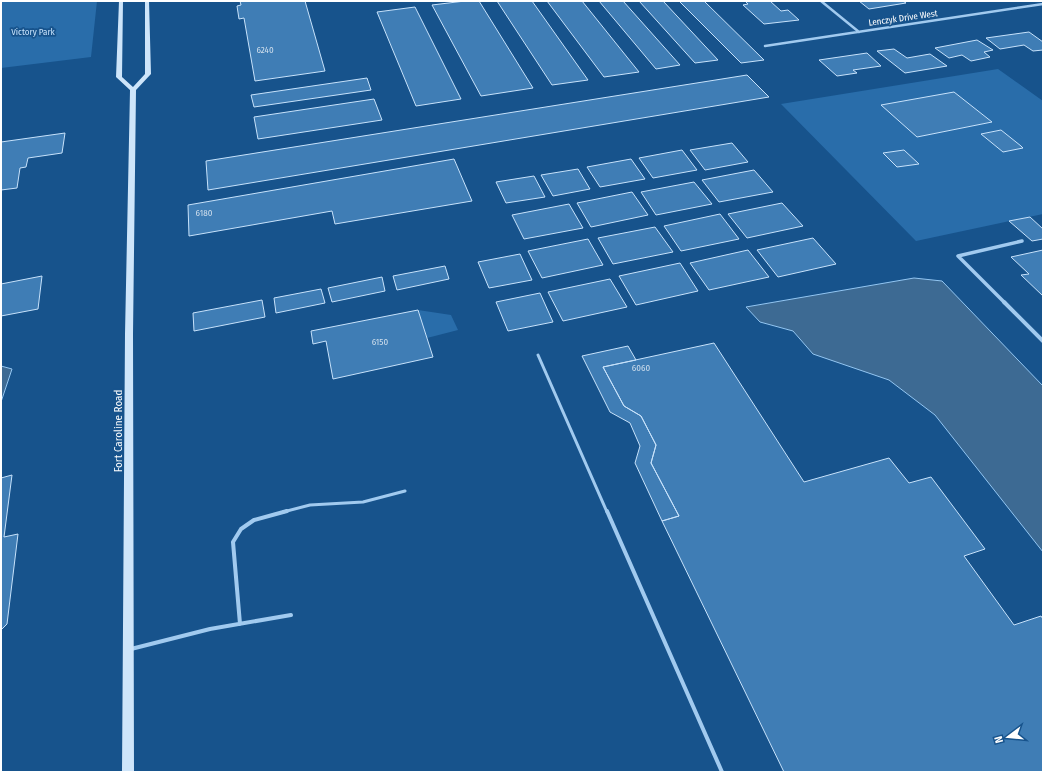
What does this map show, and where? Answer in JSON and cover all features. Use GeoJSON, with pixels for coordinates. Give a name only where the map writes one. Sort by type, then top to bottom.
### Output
{"type":"FeatureCollection","features":[{"type":"Feature","properties":{"kind":"street"},"geometry":{"type":"LineString","coordinates":[[121,1],[119,78],[133,90],[148,74],[147,1]]}},
{"type":"Feature","properties":{"kind":"street"},"geometry":{"type":"LineString","coordinates":[[821,1],[859,32]]}},
{"type":"Feature","properties":{"kind":"street","name":"Lenczyk Drive West"},"geometry":{"type":"LineString","coordinates":[[765,46],[1043,4]]}},
{"type":"Feature","properties":{"kind":"street","name":"Fort Caroline Road"},"geometry":{"type":"LineString","coordinates":[[128,772],[129,340],[133,90]]}},
{"type":"Feature","properties":{"kind":"street"},"geometry":{"type":"LineString","coordinates":[[1022,241],[958,256],[1043,341]]}},
{"type":"Feature","properties":{"kind":"lane"},"geometry":{"type":"LineString","coordinates":[[538,355],[722,772]]}},
{"type":"Feature","properties":{"kind":"lane"},"geometry":{"type":"LineString","coordinates":[[240,624],[233,542],[241,529],[254,520],[310,505],[362,502],[405,491]]}},
{"type":"Feature","properties":{"kind":"lane"},"geometry":{"type":"LineString","coordinates":[[128,649],[210,629],[291,615]]}},
{"type":"Feature","properties":{"kind":"green space","name":"Victory Park"},"geometry":{"type":"Polygon","coordinates":[[[1,1],[97,1],[91,57],[1,68],[1,1]]]}},
{"type":"Feature","properties":{"kind":"green space"},"geometry":{"type":"Polygon","coordinates":[[[998,69],[1043,101],[1043,214],[916,241],[781,104],[998,69]]]}},
{"type":"Feature","properties":{"kind":"green space"},"geometry":{"type":"Polygon","coordinates":[[[418,310],[451,315],[458,330],[427,338],[418,310]]]}},
{"type":"Feature","properties":{"kind":"shaded area"},"geometry":{"type":"Polygon","coordinates":[[[914,278],[942,281],[1043,386],[1043,552],[935,415],[889,380],[813,354],[793,331],[760,322],[746,307],[914,278]]]}},
{"type":"Feature","properties":{"kind":"shaded area"},"geometry":{"type":"Polygon","coordinates":[[[1,366],[12,369],[1,402],[1,366]]]}},
{"type":"Feature","properties":{"kind":"building"},"geometry":{"type":"Polygon","coordinates":[[[240,1],[305,1],[325,71],[255,81],[244,18],[239,19],[237,6],[241,5],[240,1]]]}},
{"type":"Feature","properties":{"kind":"building"},"geometry":{"type":"Polygon","coordinates":[[[479,1],[533,88],[481,96],[432,5],[479,1]]]}},
{"type":"Feature","properties":{"kind":"building"},"geometry":{"type":"Polygon","coordinates":[[[497,1],[532,1],[588,80],[552,85],[497,1]]]}},
{"type":"Feature","properties":{"kind":"building"},"geometry":{"type":"Polygon","coordinates":[[[547,1],[582,1],[639,72],[604,77],[547,1]]]}},
{"type":"Feature","properties":{"kind":"building"},"geometry":{"type":"Polygon","coordinates":[[[599,1],[623,1],[680,65],[656,69],[599,1]]]}},
{"type":"Feature","properties":{"kind":"building"},"geometry":{"type":"Polygon","coordinates":[[[639,1],[663,1],[718,60],[695,63],[639,1]]]}},
{"type":"Feature","properties":{"kind":"building"},"geometry":{"type":"Polygon","coordinates":[[[679,1],[704,1],[764,60],[741,63],[679,1]]]}},
{"type":"Feature","properties":{"kind":"building"},"geometry":{"type":"Polygon","coordinates":[[[745,1],[770,1],[781,11],[788,10],[799,20],[764,24],[743,5],[748,4],[745,1]]]}},
{"type":"Feature","properties":{"kind":"building"},"geometry":{"type":"Polygon","coordinates":[[[859,1],[903,1],[906,3],[869,9],[859,1]]]}},
{"type":"Feature","properties":{"kind":"building"},"geometry":{"type":"Polygon","coordinates":[[[415,7],[461,99],[416,106],[377,12],[415,7]]]}},
{"type":"Feature","properties":{"kind":"building"},"geometry":{"type":"Polygon","coordinates":[[[1029,32],[1043,42],[1043,50],[1033,51],[1024,45],[1000,49],[986,38],[1029,32]]]}},
{"type":"Feature","properties":{"kind":"building"},"geometry":{"type":"Polygon","coordinates":[[[977,40],[993,50],[984,52],[990,57],[971,61],[962,55],[949,58],[935,48],[977,40]]]}},
{"type":"Feature","properties":{"kind":"building"},"geometry":{"type":"Polygon","coordinates":[[[894,49],[907,58],[930,54],[947,66],[905,73],[877,51],[894,49]]]}},
{"type":"Feature","properties":{"kind":"building"},"geometry":{"type":"Polygon","coordinates":[[[867,53],[881,66],[853,70],[857,73],[837,76],[819,60],[867,53]]]}},
{"type":"Feature","properties":{"kind":"building"},"geometry":{"type":"Polygon","coordinates":[[[747,75],[769,97],[208,190],[206,161],[747,75]]]}},
{"type":"Feature","properties":{"kind":"building"},"geometry":{"type":"Polygon","coordinates":[[[367,78],[371,90],[254,107],[251,95],[367,78]]]}},
{"type":"Feature","properties":{"kind":"building"},"geometry":{"type":"Polygon","coordinates":[[[954,92],[992,122],[917,137],[881,105],[954,92]]]}},
{"type":"Feature","properties":{"kind":"building"},"geometry":{"type":"Polygon","coordinates":[[[374,99],[382,120],[258,139],[254,117],[374,99]]]}},
{"type":"Feature","properties":{"kind":"building"},"geometry":{"type":"Polygon","coordinates":[[[1001,130],[1023,148],[1003,152],[981,134],[1001,130]]]}},
{"type":"Feature","properties":{"kind":"building"},"geometry":{"type":"Polygon","coordinates":[[[65,133],[62,153],[28,158],[26,167],[20,168],[17,188],[1,190],[1,142],[65,133]]]}},
{"type":"Feature","properties":{"kind":"building"},"geometry":{"type":"Polygon","coordinates":[[[732,143],[748,162],[705,170],[690,150],[732,143]]]}},
{"type":"Feature","properties":{"kind":"building"},"geometry":{"type":"Polygon","coordinates":[[[682,150],[697,170],[653,178],[639,158],[682,150]]]}},
{"type":"Feature","properties":{"kind":"building"},"geometry":{"type":"Polygon","coordinates":[[[904,150],[919,164],[897,167],[883,153],[904,150]]]}},
{"type":"Feature","properties":{"kind":"building"},"geometry":{"type":"Polygon","coordinates":[[[454,159],[472,201],[335,224],[332,211],[189,236],[188,205],[454,159]]]}},
{"type":"Feature","properties":{"kind":"building"},"geometry":{"type":"Polygon","coordinates":[[[631,159],[645,179],[600,187],[587,167],[631,159]]]}},
{"type":"Feature","properties":{"kind":"building"},"geometry":{"type":"Polygon","coordinates":[[[578,169],[590,189],[553,196],[541,175],[578,169]]]}},
{"type":"Feature","properties":{"kind":"building"},"geometry":{"type":"Polygon","coordinates":[[[754,170],[773,192],[719,202],[702,180],[754,170]]]}},
{"type":"Feature","properties":{"kind":"building"},"geometry":{"type":"Polygon","coordinates":[[[534,176],[545,197],[506,203],[496,182],[534,176]]]}},
{"type":"Feature","properties":{"kind":"building"},"geometry":{"type":"Polygon","coordinates":[[[694,182],[712,204],[656,215],[641,192],[694,182]]]}},
{"type":"Feature","properties":{"kind":"building"},"geometry":{"type":"Polygon","coordinates":[[[632,192],[648,215],[591,227],[577,203],[632,192]]]}},
{"type":"Feature","properties":{"kind":"building"},"geometry":{"type":"Polygon","coordinates":[[[782,203],[803,226],[747,238],[728,214],[782,203]]]}},
{"type":"Feature","properties":{"kind":"building"},"geometry":{"type":"Polygon","coordinates":[[[569,204],[583,228],[524,239],[512,215],[569,204]]]}},
{"type":"Feature","properties":{"kind":"building"},"geometry":{"type":"Polygon","coordinates":[[[720,214],[739,239],[681,251],[664,226],[720,214]]]}},
{"type":"Feature","properties":{"kind":"building"},"geometry":{"type":"Polygon","coordinates":[[[1030,217],[1043,229],[1043,239],[1032,241],[1009,221],[1030,217]]]}},
{"type":"Feature","properties":{"kind":"building"},"geometry":{"type":"Polygon","coordinates":[[[655,227],[673,252],[613,264],[598,238],[655,227]]]}},
{"type":"Feature","properties":{"kind":"building"},"geometry":{"type":"Polygon","coordinates":[[[813,238],[836,264],[778,277],[757,250],[813,238]]]}},
{"type":"Feature","properties":{"kind":"building"},"geometry":{"type":"Polygon","coordinates":[[[588,239],[603,265],[542,278],[528,251],[588,239]]]}},
{"type":"Feature","properties":{"kind":"building"},"geometry":{"type":"Polygon","coordinates":[[[748,250],[769,277],[709,290],[690,263],[748,250]]]}},
{"type":"Feature","properties":{"kind":"building"},"geometry":{"type":"Polygon","coordinates":[[[1043,250],[1043,296],[1021,275],[1029,274],[1011,257],[1043,250]]]}},
{"type":"Feature","properties":{"kind":"building"},"geometry":{"type":"Polygon","coordinates":[[[520,254],[532,280],[489,288],[478,262],[520,254]]]}},
{"type":"Feature","properties":{"kind":"building"},"geometry":{"type":"Polygon","coordinates":[[[680,263],[698,291],[636,305],[619,276],[680,263]]]}},
{"type":"Feature","properties":{"kind":"building"},"geometry":{"type":"Polygon","coordinates":[[[445,266],[449,279],[397,290],[393,276],[445,266]]]}},
{"type":"Feature","properties":{"kind":"building"},"geometry":{"type":"Polygon","coordinates":[[[42,276],[38,309],[1,316],[1,284],[42,276]]]}},
{"type":"Feature","properties":{"kind":"building"},"geometry":{"type":"Polygon","coordinates":[[[382,277],[385,291],[332,302],[328,288],[382,277]]]}},
{"type":"Feature","properties":{"kind":"building"},"geometry":{"type":"Polygon","coordinates":[[[610,279],[627,307],[563,321],[548,292],[610,279]]]}},
{"type":"Feature","properties":{"kind":"building"},"geometry":{"type":"Polygon","coordinates":[[[321,289],[325,303],[276,313],[274,298],[321,289]]]}},
{"type":"Feature","properties":{"kind":"building"},"geometry":{"type":"Polygon","coordinates":[[[540,293],[553,322],[508,331],[496,302],[540,293]]]}},
{"type":"Feature","properties":{"kind":"building"},"geometry":{"type":"Polygon","coordinates":[[[262,300],[265,317],[194,331],[193,313],[262,300]]]}},
{"type":"Feature","properties":{"kind":"building"},"geometry":{"type":"Polygon","coordinates":[[[418,310],[433,357],[333,379],[326,341],[313,344],[311,331],[418,310]]]}},
{"type":"Feature","properties":{"kind":"building"},"geometry":{"type":"Polygon","coordinates":[[[714,343],[804,482],[889,458],[909,483],[931,477],[985,549],[964,556],[1014,625],[1041,616],[1043,619],[1043,772],[784,772],[662,521],[679,516],[651,463],[656,445],[641,416],[624,406],[603,367],[714,343]]]}},
{"type":"Feature","properties":{"kind":"building"},"geometry":{"type":"Polygon","coordinates":[[[628,346],[636,360],[603,367],[624,406],[641,416],[656,445],[651,463],[679,516],[662,521],[635,463],[640,446],[630,423],[610,412],[582,356],[628,346]]]}},
{"type":"Feature","properties":{"kind":"building"},"geometry":{"type":"Polygon","coordinates":[[[12,475],[4,537],[18,534],[7,624],[1,630],[1,478],[12,475]]]}}]}
